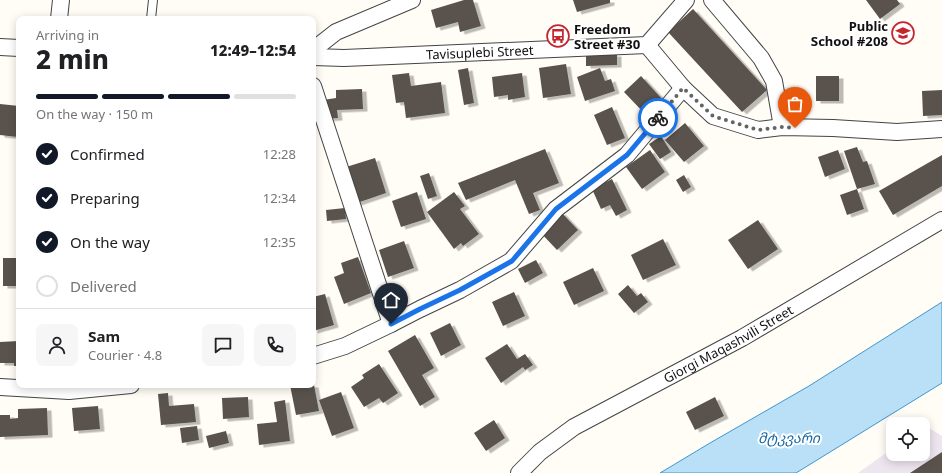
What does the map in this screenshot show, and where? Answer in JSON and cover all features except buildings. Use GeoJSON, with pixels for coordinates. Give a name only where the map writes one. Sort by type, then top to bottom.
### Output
{"type":"FeatureCollection","features":[{"type":"Feature","properties":{"kind":"street"},"geometry":{"type":"LineString","coordinates":[[58,16],[61,0]]}},
{"type":"Feature","properties":{"kind":"street"},"geometry":{"type":"LineString","coordinates":[[316,48],[336,32],[409,0]]}},
{"type":"Feature","properties":{"kind":"street"},"geometry":{"type":"LineString","coordinates":[[686,0],[647,45],[683,88],[713,116],[758,130],[782,127],[897,132],[942,129]]}},
{"type":"Feature","properties":{"kind":"street"},"geometry":{"type":"LineString","coordinates":[[712,0],[761,58],[774,81],[782,127]]}},
{"type":"Feature","properties":{"kind":"street","name":"Tavisuplebi Street"},"geometry":{"type":"LineString","coordinates":[[316,57],[344,58],[647,45]]}},
{"type":"Feature","properties":{"kind":"street"},"geometry":{"type":"LineString","coordinates":[[0,47],[16,48]]}},
{"type":"Feature","properties":{"kind":"street"},"geometry":{"type":"LineString","coordinates":[[316,355],[345,346],[391,324],[460,290],[512,261],[556,209],[627,155],[683,88]]}},
{"type":"Feature","properties":{"kind":"street"},"geometry":{"type":"LineString","coordinates":[[316,95],[391,324]]}},
{"type":"Feature","properties":{"kind":"street","name":"Giorgi Maqashvili Street"},"geometry":{"type":"LineString","coordinates":[[519,473],[540,452],[574,427],[742,338],[942,220]]}},
{"type":"Feature","properties":{"kind":"street"},"geometry":{"type":"LineString","coordinates":[[0,387],[16,388]]}},
{"type":"Feature","properties":{"kind":"street"},"geometry":{"type":"LineString","coordinates":[[18,388],[70,391],[100,388]]}},
{"type":"Feature","properties":{"kind":"lane"},"geometry":{"type":"LineString","coordinates":[[151,16],[153,0]]}},
{"type":"Feature","properties":{"kind":"shaded area"},"geometry":{"type":"Polygon","coordinates":[[[930,429],[942,436],[942,473],[858,473],[886,453],[886,461],[930,461],[930,429]]]}},
{"type":"Feature","properties":{"kind":"water","name":"მტკვარი"},"geometry":{"type":"Polygon","coordinates":[[[942,302],[942,383],[796,473],[660,473],[710,443],[809,386],[942,302]]]}},
{"type":"Feature","properties":{"kind":"way so far"},"geometry":{"type":"LineString","coordinates":[[658,118],[683,88],[713,116],[758,130],[782,127],[795,128]]}},
{"type":"Feature","properties":{"kind":"place","name":"Public School #208"},"geometry":{"type":"Point","coordinates":[903,33]}},
{"type":"Feature","properties":{"kind":"place","name":"Freedom Street #30"},"geometry":{"type":"Point","coordinates":[558,36]}},
{"type":"Feature","properties":{"kind":"route"},"geometry":{"type":"LineString","coordinates":[[391,324],[460,290],[512,261],[556,209],[627,155],[658,118]]}}]}
